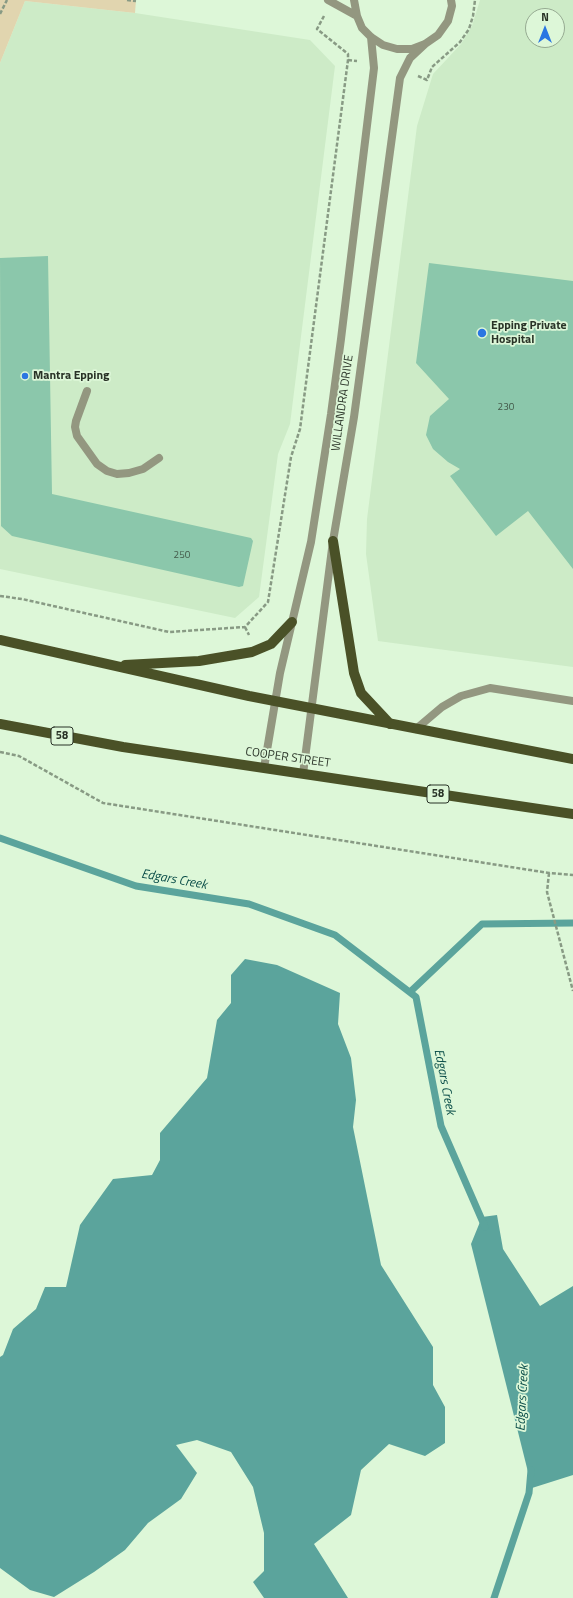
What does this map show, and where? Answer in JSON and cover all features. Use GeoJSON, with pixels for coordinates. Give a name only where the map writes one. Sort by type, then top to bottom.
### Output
{"type":"FeatureCollection","features":[{"type":"Feature","properties":{"kind":"main road"},"geometry":{"type":"LineString","coordinates":[[333,540],[354,673],[361,693],[390,724]]}},
{"type":"Feature","properties":{"kind":"main road"},"geometry":{"type":"LineString","coordinates":[[113,666],[199,661],[252,652],[271,644],[292,622]]}},
{"type":"Feature","properties":{"kind":"main road"},"geometry":{"type":"LineString","coordinates":[[0,640],[113,666],[274,700],[573,759]]}},
{"type":"Feature","properties":{"kind":"main road","name":"COOPER STREET"},"geometry":{"type":"LineString","coordinates":[[0,724],[123,747],[573,814]]}},
{"type":"Feature","properties":{"kind":"street"},"geometry":{"type":"LineString","coordinates":[[328,0],[357,16]]}},
{"type":"Feature","properties":{"kind":"street"},"geometry":{"type":"LineString","coordinates":[[354,0],[357,16],[362,28],[371,37],[383,45],[397,49],[412,49],[425,44]]}},
{"type":"Feature","properties":{"kind":"street","name":"WILLANDRA DRIVE"},"geometry":{"type":"LineString","coordinates":[[303,774],[333,540],[354,417],[400,78],[410,58],[438,34],[448,21],[452,0]]}},
{"type":"Feature","properties":{"kind":"street","name":"WILLANDRA DRIVE"},"geometry":{"type":"LineString","coordinates":[[264,768],[274,700],[311,542],[341,339],[374,68],[371,37]]}},
{"type":"Feature","properties":{"kind":"street"},"geometry":{"type":"LineString","coordinates":[[87,391],[75,427],[77,436],[97,464],[107,471],[129,473],[143,469],[159,458]]}},
{"type":"Feature","properties":{"kind":"street"},"geometry":{"type":"LineString","coordinates":[[416,729],[442,707],[461,696],[490,688],[573,701]]}},
{"type":"Feature","properties":{"kind":"path"},"geometry":{"type":"LineString","coordinates":[[0,14],[7,0]]}},
{"type":"Feature","properties":{"kind":"path"},"geometry":{"type":"LineString","coordinates":[[127,0],[136,1]]}},
{"type":"Feature","properties":{"kind":"path"},"geometry":{"type":"LineString","coordinates":[[0,596],[22,599],[169,632],[245,627],[268,602],[291,457],[300,429],[348,60],[348,54],[317,29],[325,14],[328,0]]}},
{"type":"Feature","properties":{"kind":"path"},"geometry":{"type":"LineString","coordinates":[[0,752],[19,756],[103,803],[548,873],[573,875]]}},
{"type":"Feature","properties":{"kind":"path"},"geometry":{"type":"LineString","coordinates":[[548,873],[547,892],[573,991]]}},
{"type":"Feature","properties":{"kind":"shaded area"},"geometry":{"type":"Polygon","coordinates":[[[0,0],[136,0],[135,13],[25,1],[0,63],[0,0]]]}},
{"type":"Feature","properties":{"kind":"shaded area","name":"Epping Private Hospital"},"geometry":{"type":"Polygon","coordinates":[[[480,0],[573,0],[573,667],[378,641],[366,554],[367,519],[417,126],[433,74],[461,44],[472,26],[480,0]]]}},
{"type":"Feature","properties":{"kind":"shaded area"},"geometry":{"type":"Polygon","coordinates":[[[25,1],[135,13],[310,40],[335,66],[290,424],[278,454],[259,597],[235,618],[0,569],[0,63],[25,1]]]}},
{"type":"Feature","properties":{"kind":"water"},"geometry":{"type":"Polygon","coordinates":[[[245,959],[277,965],[340,993],[338,1024],[351,1058],[356,1100],[353,1127],[381,1265],[433,1347],[433,1385],[445,1407],[445,1443],[425,1456],[389,1444],[361,1470],[351,1515],[314,1544],[348,1598],[264,1598],[253,1582],[264,1571],[264,1533],[253,1487],[231,1452],[197,1440],[176,1445],[197,1473],[181,1499],[148,1523],[125,1550],[94,1572],[54,1597],[30,1590],[0,1568],[0,1357],[3,1355],[13,1329],[36,1309],[45,1287],[66,1287],[80,1225],[113,1179],[152,1175],[160,1160],[160,1133],[207,1078],[217,1020],[231,1003],[231,975],[245,959]]]}},
{"type":"Feature","properties":{"kind":"water"},"geometry":{"type":"Polygon","coordinates":[[[497,1215],[503,1249],[540,1306],[573,1286],[573,1475],[532,1488],[471,1244],[482,1217],[497,1215]]]}},
{"type":"Feature","properties":{"kind":"building","name":"Mantra Epping"},"geometry":{"type":"Polygon","coordinates":[[[48,256],[52,494],[251,538],[253,541],[243,586],[239,587],[12,536],[1,526],[0,258],[48,256]]]}},
{"type":"Feature","properties":{"kind":"building","name":"Epping Private Hospital"},"geometry":{"type":"Polygon","coordinates":[[[429,263],[573,281],[573,569],[528,511],[496,536],[450,476],[460,469],[448,462],[433,449],[426,435],[430,416],[449,399],[416,363],[429,263]]]}},
{"type":"Feature","properties":{"kind":"waterway","name":"Edgars Creek"},"geometry":{"type":"LineString","coordinates":[[0,838],[136,886],[249,904],[335,935],[416,997],[441,1126],[485,1227]]}},
{"type":"Feature","properties":{"kind":"waterway"},"geometry":{"type":"LineString","coordinates":[[410,992],[482,924],[573,923]]}},
{"type":"Feature","properties":{"kind":"waterway","name":"Edgars Creek"},"geometry":{"type":"LineString","coordinates":[[494,1598],[529,1493],[531,1470]]}},
{"type":"Feature","properties":{"kind":"place","name":"Epping Private Hospital"},"geometry":{"type":"Point","coordinates":[482,333]}},
{"type":"Feature","properties":{"kind":"place","name":"Mantra Epping"},"geometry":{"type":"Point","coordinates":[25,376]}}]}
